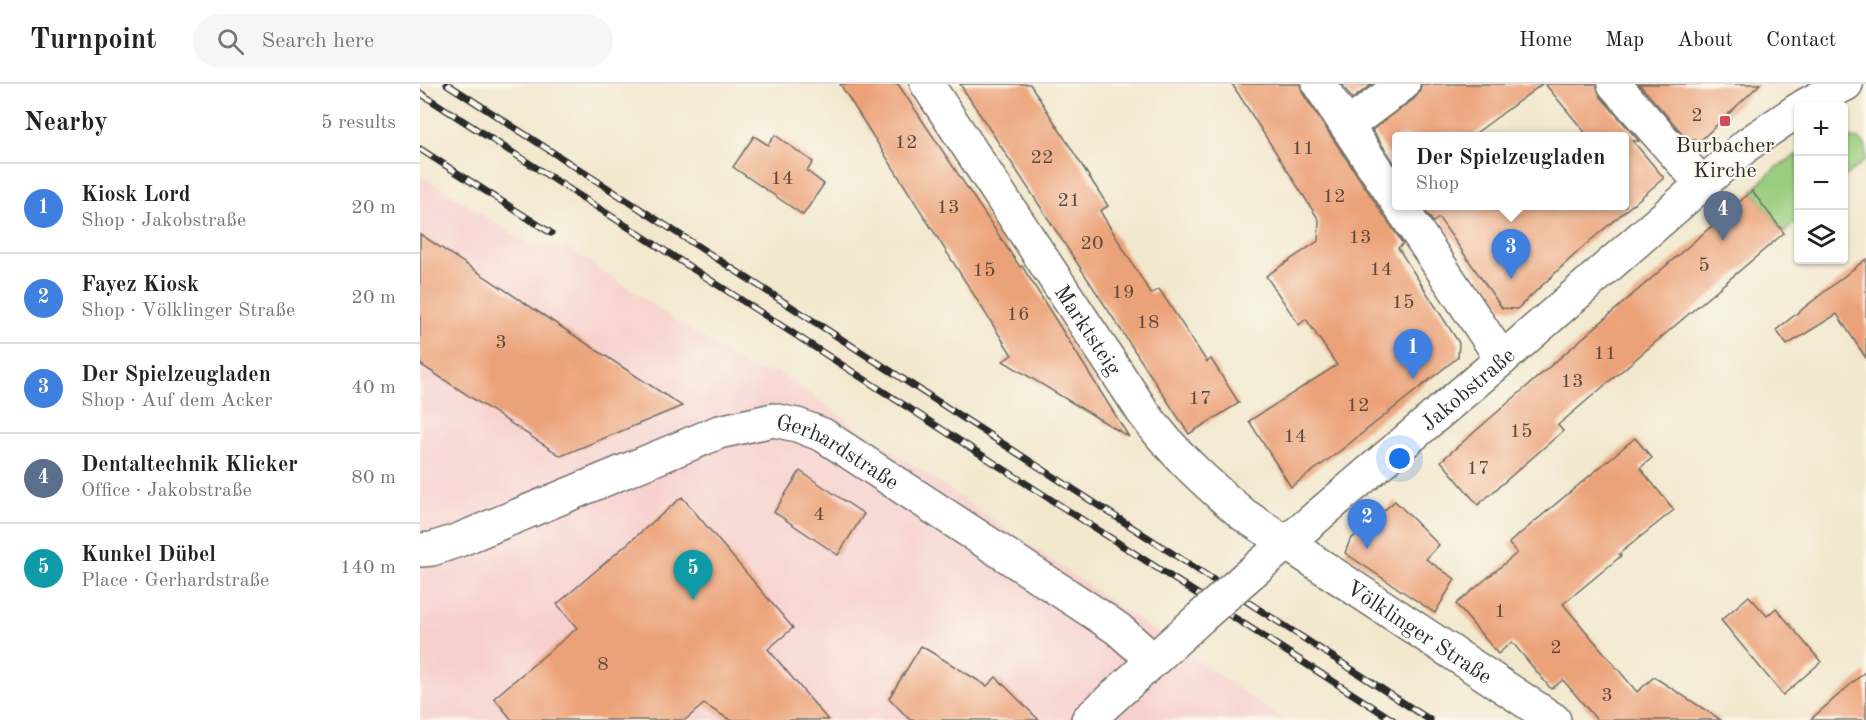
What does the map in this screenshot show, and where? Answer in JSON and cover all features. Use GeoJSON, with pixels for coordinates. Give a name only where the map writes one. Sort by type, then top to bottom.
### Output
{"type":"FeatureCollection","features":[{"type":"Feature","properties":{"kind":"street","name":"Marktsteig"},"geometry":{"type":"LineString","coordinates":[[927,84],[1157,432],[1208,484],[1235,507],[1286,543]]}},
{"type":"Feature","properties":{"kind":"street"},"geometry":{"type":"LineString","coordinates":[[1319,84],[1392,194]]}},
{"type":"Feature","properties":{"kind":"street"},"geometry":{"type":"LineString","coordinates":[[1347,126],[1403,84]]}},
{"type":"Feature","properties":{"kind":"street"},"geometry":{"type":"LineString","coordinates":[[1614,84],[1702,184]]}},
{"type":"Feature","properties":{"kind":"street"},"geometry":{"type":"LineString","coordinates":[[1811,102],[1845,84]]}},
{"type":"Feature","properties":{"kind":"street","name":"Jakobstraße"},"geometry":{"type":"LineString","coordinates":[[1088,720],[1245,578],[1503,359],[1748,144],[1794,113]]}},
{"type":"Feature","properties":{"kind":"street"},"geometry":{"type":"LineString","coordinates":[[1403,210],[1503,359]]}},
{"type":"Feature","properties":{"kind":"street","name":"Gerhardstraße"},"geometry":{"type":"LineString","coordinates":[[420,550],[432,549],[459,540],[719,432],[773,420],[797,425],[823,435],[1118,629],[1153,660]]}},
{"type":"Feature","properties":{"kind":"street","name":"Völklinger Straße"},"geometry":{"type":"LineString","coordinates":[[1286,543],[1554,720]]}},
{"type":"Feature","properties":{"kind":"shaded area"},"geometry":{"type":"Polygon","coordinates":[[[420,175],[532,246],[568,248],[750,370],[779,373],[1284,720],[420,720],[420,175]]]}},
{"type":"Feature","properties":{"kind":"green space"},"geometry":{"type":"Polygon","coordinates":[[[1848,138],[1859,139],[1866,146],[1866,159],[1848,175],[1848,138]]]}},
{"type":"Feature","properties":{"kind":"green space"},"geometry":{"type":"Polygon","coordinates":[[[1794,156],[1794,224],[1784,233],[1752,191],[1775,168],[1794,156]]]}},
{"type":"Feature","properties":{"kind":"building"},"geometry":{"type":"Polygon","coordinates":[[[840,84],[898,84],[1020,267],[1022,266],[1129,437],[1003,361],[1012,355],[840,84]]]}},
{"type":"Feature","properties":{"kind":"building"},"geometry":{"type":"Polygon","coordinates":[[[960,84],[1030,84],[1108,206],[1100,211],[1151,294],[1159,289],[1207,362],[1211,359],[1239,403],[1189,434],[960,84]]]}},
{"type":"Feature","properties":{"kind":"building"},"geometry":{"type":"Polygon","coordinates":[[[1232,84],[1300,84],[1303,94],[1403,244],[1398,248],[1459,343],[1458,357],[1291,487],[1249,421],[1337,365],[1306,319],[1299,325],[1266,276],[1318,241],[1319,220],[1232,84]]]}},
{"type":"Feature","properties":{"kind":"building"},"geometry":{"type":"Polygon","coordinates":[[[1342,84],[1372,84],[1352,99],[1342,84]]]}},
{"type":"Feature","properties":{"kind":"building"},"geometry":{"type":"Polygon","coordinates":[[[1421,84],[1542,84],[1477,132],[1392,132],[1392,160],[1372,130],[1420,92],[1421,84]]]}},
{"type":"Feature","properties":{"kind":"building"},"geometry":{"type":"Polygon","coordinates":[[[1545,84],[1596,84],[1600,96],[1639,141],[1633,141],[1664,178],[1629,208],[1629,132],[1585,132],[1545,84]]]}},
{"type":"Feature","properties":{"kind":"building"},"geometry":{"type":"Polygon","coordinates":[[[1639,84],[1760,84],[1701,140],[1688,140],[1639,84]]]}},
{"type":"Feature","properties":{"kind":"building"},"geometry":{"type":"Polygon","coordinates":[[[775,135],[813,162],[807,171],[824,184],[803,215],[733,167],[754,136],[768,145],[775,135]]]}},
{"type":"Feature","properties":{"kind":"building"},"geometry":{"type":"Polygon","coordinates":[[[1752,191],[1784,233],[1558,425],[1563,431],[1478,505],[1441,461],[1752,191]]]}},
{"type":"Feature","properties":{"kind":"building"},"geometry":{"type":"Polygon","coordinates":[[[1425,210],[1626,210],[1517,309],[1502,308],[1439,218],[1433,222],[1425,210]]]}},
{"type":"Feature","properties":{"kind":"building"},"geometry":{"type":"Polygon","coordinates":[[[420,234],[682,406],[561,456],[420,364],[420,234]]]}},
{"type":"Feature","properties":{"kind":"building"},"geometry":{"type":"Polygon","coordinates":[[[1866,259],[1866,358],[1837,314],[1787,345],[1776,330],[1866,259]]]}},
{"type":"Feature","properties":{"kind":"building"},"geometry":{"type":"Polygon","coordinates":[[[1635,438],[1652,458],[1640,468],[1674,510],[1619,554],[1621,556],[1563,604],[1637,692],[1654,677],[1721,720],[1597,720],[1563,680],[1551,689],[1512,642],[1498,654],[1456,604],[1517,553],[1509,544],[1510,542],[1635,438]]]}},
{"type":"Feature","properties":{"kind":"building"},"geometry":{"type":"Polygon","coordinates":[[[800,471],[864,514],[838,555],[774,512],[800,471]]]}},
{"type":"Feature","properties":{"kind":"building"},"geometry":{"type":"Polygon","coordinates":[[[682,497],[793,628],[768,649],[828,720],[730,720],[704,704],[685,720],[512,720],[494,698],[577,628],[557,604],[682,497]]]}},
{"type":"Feature","properties":{"kind":"building"},"geometry":{"type":"Polygon","coordinates":[[[1395,501],[1439,545],[1426,559],[1455,579],[1435,613],[1345,553],[1350,540],[1395,501]]]}},
{"type":"Feature","properties":{"kind":"building"},"geometry":{"type":"Polygon","coordinates":[[[1749,596],[1767,616],[1776,608],[1821,662],[1783,695],[1721,620],[1749,596]]]}},
{"type":"Feature","properties":{"kind":"building"},"geometry":{"type":"Polygon","coordinates":[[[921,646],[987,686],[996,677],[1039,720],[910,720],[889,698],[921,646]]]}},
{"type":"Feature","properties":{"kind":"building"},"geometry":{"type":"Polygon","coordinates":[[[1866,671],[1866,720],[1810,720],[1866,671]]]}},
{"type":"Feature","properties":{"kind":"railway"},"geometry":{"type":"LineString","coordinates":[[447,84],[1430,720]]}},
{"type":"Feature","properties":{"kind":"railway"},"geometry":{"type":"LineString","coordinates":[[420,93],[1393,720]]}},
{"type":"Feature","properties":{"kind":"railway"},"geometry":{"type":"LineString","coordinates":[[420,149],[551,233]]}},
{"type":"Feature","properties":{"kind":"place","name":"Burbacher Kirche"},"geometry":{"type":"Point","coordinates":[1725,121]}},
{"type":"Feature","properties":{"kind":"place","name":"Dentaltechnik Klicker"},"geometry":{"type":"Point","coordinates":[1723,241]}},
{"type":"Feature","properties":{"kind":"place","name":"Der Spielzeugladen"},"geometry":{"type":"Point","coordinates":[1511,279]}},
{"type":"Feature","properties":{"kind":"place","name":"Kiosk Lord"},"geometry":{"type":"Point","coordinates":[1413,379]}},
{"type":"Feature","properties":{"kind":"place","name":"Fayez Kiosk"},"geometry":{"type":"Point","coordinates":[1367,549]}},
{"type":"Feature","properties":{"kind":"place","name":"Kunkel Dübel"},"geometry":{"type":"Point","coordinates":[693,600]}}]}
